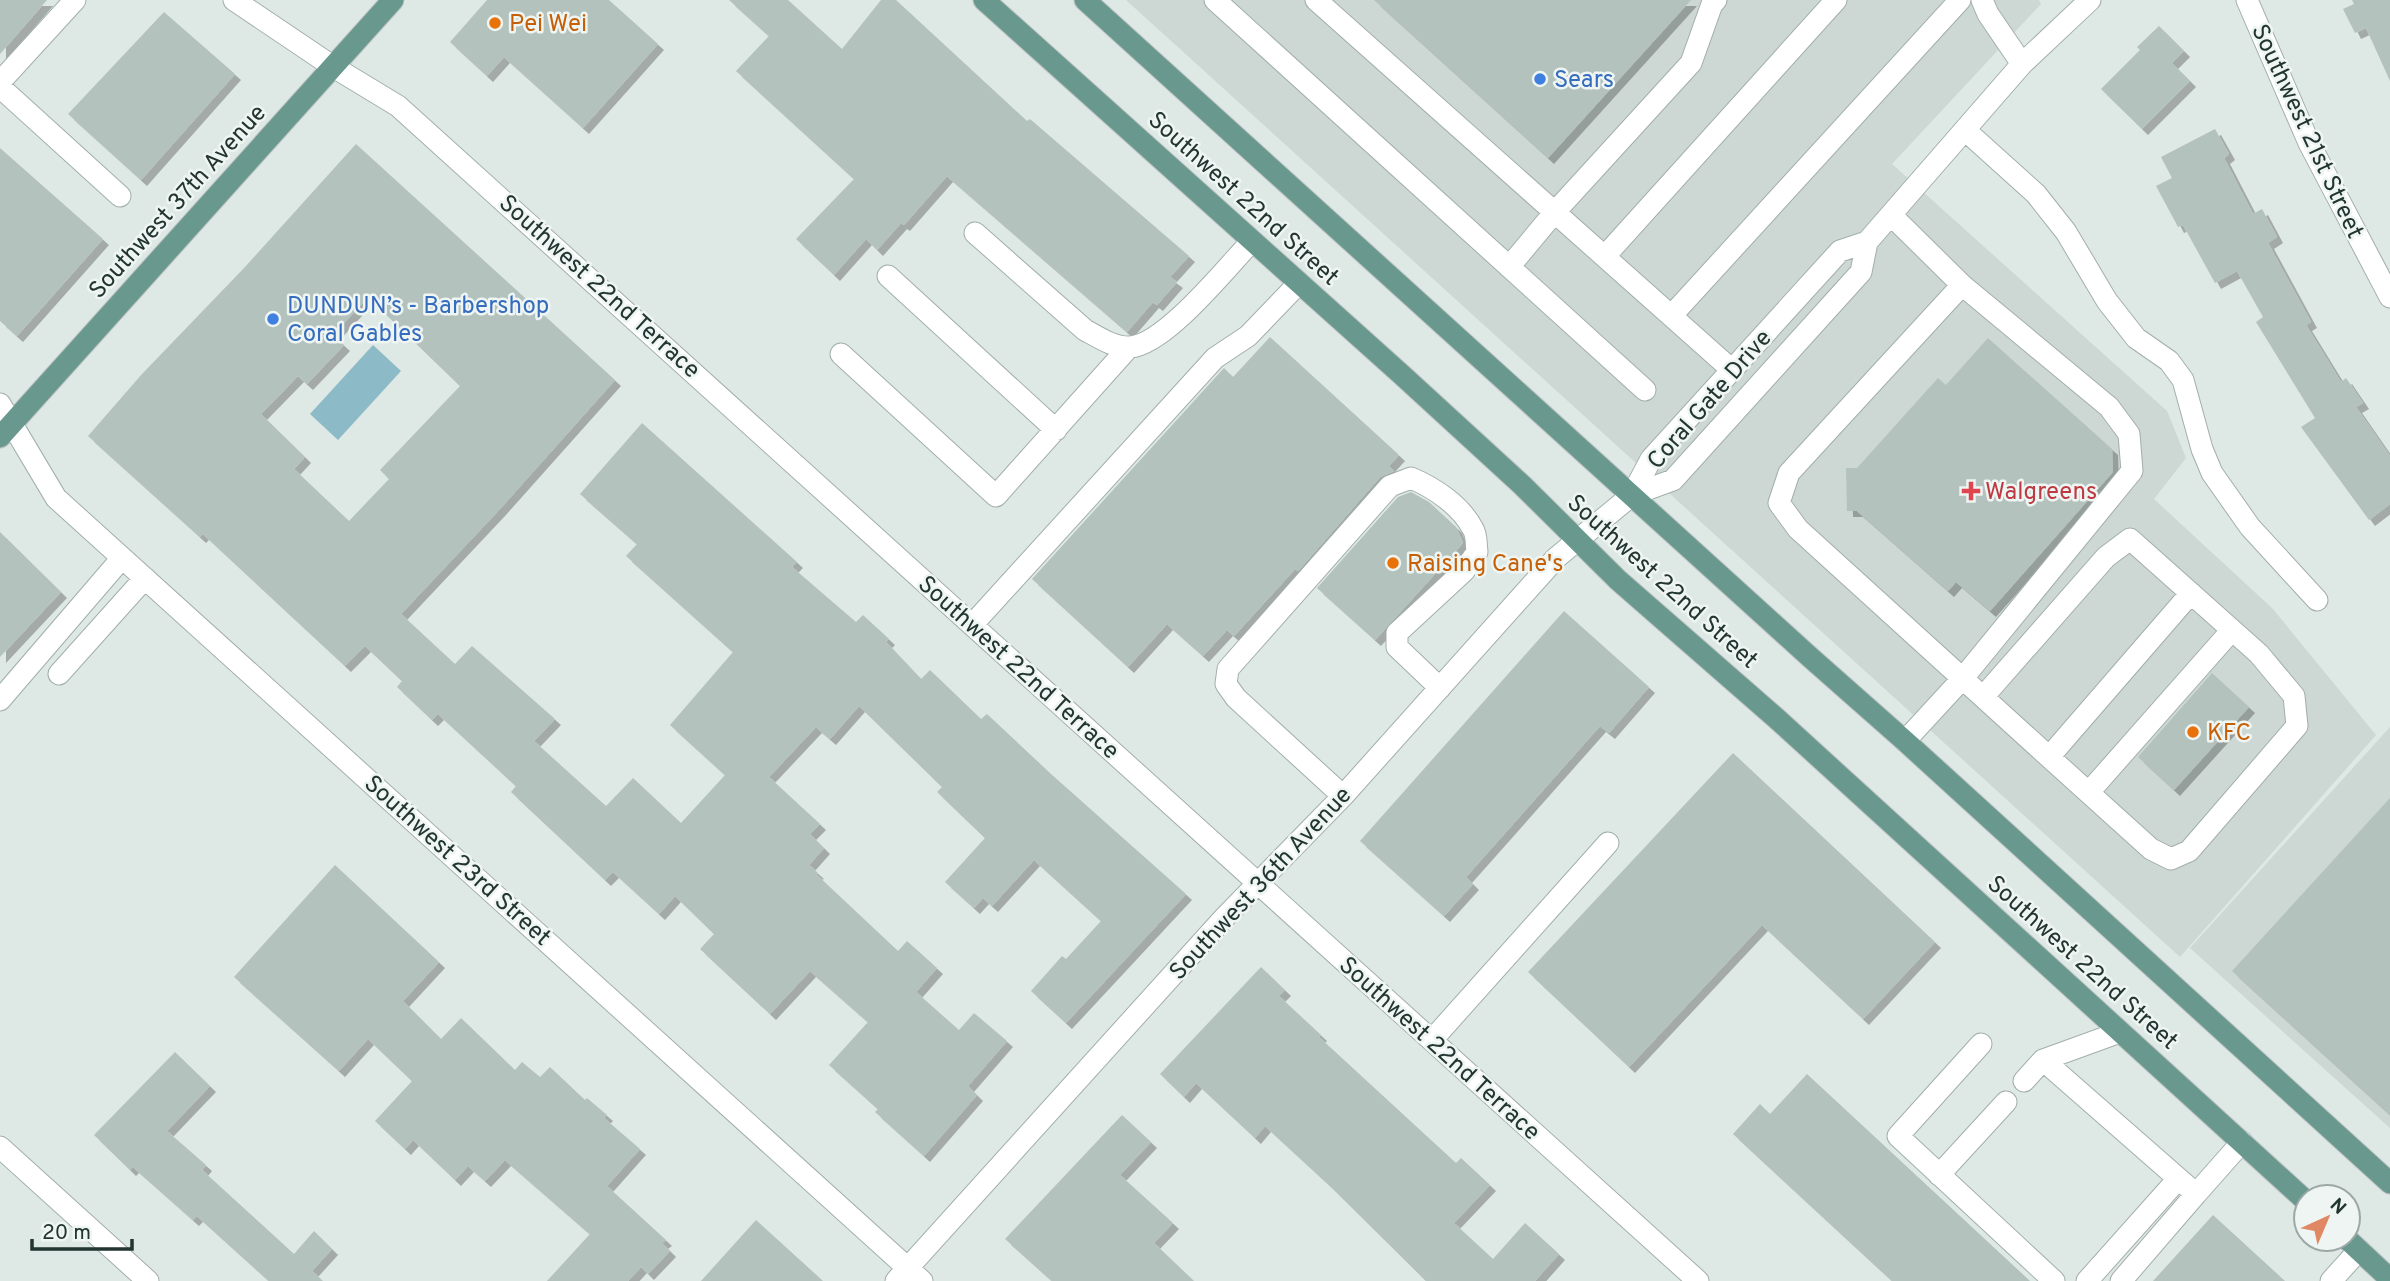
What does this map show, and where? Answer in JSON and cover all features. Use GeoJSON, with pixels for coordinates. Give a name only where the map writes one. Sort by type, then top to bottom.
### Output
{"type":"FeatureCollection","features":[{"type":"Feature","properties":{"kind":"main road","name":"Southwest 37th Avenue"},"geometry":{"type":"LineString","coordinates":[[6,430],[393,0]]}},
{"type":"Feature","properties":{"kind":"main road","name":"Southwest 22nd Street"},"geometry":{"type":"LineString","coordinates":[[984,0],[1512,476],[1618,580],[1776,718],[2292,1188]]}},
{"type":"Feature","properties":{"kind":"main road","name":"Southwest 22nd Street"},"geometry":{"type":"LineString","coordinates":[[1085,0],[1905,741],[2390,1184]]}},
{"type":"Feature","properties":{"kind":"main road"},"geometry":{"type":"LineString","coordinates":[[2362,1253],[2390,1279]]}},
{"type":"Feature","properties":{"kind":"street"},"geometry":{"type":"LineString","coordinates":[[75,0],[0,84],[120,196]]}},
{"type":"Feature","properties":{"kind":"street","name":"Southwest 22nd Terrace"},"geometry":{"type":"LineString","coordinates":[[234,0],[332,66],[398,106],[1698,1281]]}},
{"type":"Feature","properties":{"kind":"street"},"geometry":{"type":"LineString","coordinates":[[1215,0],[1645,390]]}},
{"type":"Feature","properties":{"kind":"street"},"geometry":{"type":"LineString","coordinates":[[1316,0],[1732,370]]}},
{"type":"Feature","properties":{"kind":"street"},"geometry":{"type":"LineString","coordinates":[[1509,267],[1554,213],[1690,63],[1712,4],[1716,0]]}},
{"type":"Feature","properties":{"kind":"street"},"geometry":{"type":"LineString","coordinates":[[1605,256],[1836,0]]}},
{"type":"Feature","properties":{"kind":"street"},"geometry":{"type":"LineString","coordinates":[[1672,315],[1960,0]]}},
{"type":"Feature","properties":{"kind":"street"},"geometry":{"type":"LineString","coordinates":[[1982,0],[1988,14],[2022,64]]}},
{"type":"Feature","properties":{"kind":"street","name":"Coral Gate Drive"},"geometry":{"type":"LineString","coordinates":[[1632,495],[1651,459],[1840,251],[1867,242],[2022,64],[2090,0]]}},
{"type":"Feature","properties":{"kind":"street","name":"Southwest 21st Street"},"geometry":{"type":"LineString","coordinates":[[2247,0],[2309,143],[2390,297]]}},
{"type":"Feature","properties":{"kind":"street"},"geometry":{"type":"LineString","coordinates":[[1965,130],[2036,194],[2066,232],[2107,301],[2136,338],[2169,361],[2183,380],[2202,449],[2212,473],[2250,527],[2317,600]]}},
{"type":"Feature","properties":{"kind":"street"},"geometry":{"type":"LineString","coordinates":[[1891,215],[1962,285],[2109,407],[2129,434],[2132,471],[1963,678],[1905,741]]}},
{"type":"Feature","properties":{"kind":"street"},"geometry":{"type":"LineString","coordinates":[[975,233],[1084,330],[1105,342],[1129,347],[1148,342],[1167,330],[1252,241]]}},
{"type":"Feature","properties":{"kind":"street","name":"Coral Gate Drive"},"geometry":{"type":"LineString","coordinates":[[1632,495],[1673,480],[1861,272],[1867,242]]}},
{"type":"Feature","properties":{"kind":"street"},"geometry":{"type":"LineString","coordinates":[[888,276],[1055,430]]}},
{"type":"Feature","properties":{"kind":"street"},"geometry":{"type":"LineString","coordinates":[[972,625],[1215,358],[1248,336],[1299,284]]}},
{"type":"Feature","properties":{"kind":"street"},"geometry":{"type":"LineString","coordinates":[[1962,285],[1789,473],[1779,503],[1798,529],[1963,678],[1983,697],[2151,849],[2171,859],[2189,851],[2297,726],[2294,696],[2259,654],[2130,539],[2106,557],[1983,697]]}},
{"type":"Feature","properties":{"kind":"street"},"geometry":{"type":"LineString","coordinates":[[841,354],[996,496],[1129,347]]}},
{"type":"Feature","properties":{"kind":"street","name":"Southwest 23rd Street"},"geometry":{"type":"LineString","coordinates":[[0,404],[6,430],[56,498],[908,1277]]}},
{"type":"Feature","properties":{"kind":"street"},"geometry":{"type":"LineString","coordinates":[[1343,796],[1236,698],[1226,684],[1228,669],[1390,486],[1411,478],[1429,486],[1460,511],[1475,531],[1477,552],[1464,570],[1397,633],[1398,648],[1440,688]]}},
{"type":"Feature","properties":{"kind":"street","name":"Southwest 36th Avenue"},"geometry":{"type":"LineString","coordinates":[[908,1277],[1257,884],[1343,796],[1544,570],[1576,539],[1632,495]]}},
{"type":"Feature","properties":{"kind":"street"},"geometry":{"type":"LineString","coordinates":[[0,701],[122,558]]}},
{"type":"Feature","properties":{"kind":"street"},"geometry":{"type":"LineString","coordinates":[[59,674],[145,578]]}},
{"type":"Feature","properties":{"kind":"street"},"geometry":{"type":"LineString","coordinates":[[2049,757],[2191,593]]}},
{"type":"Feature","properties":{"kind":"street"},"geometry":{"type":"LineString","coordinates":[[2088,792],[2232,630]]}},
{"type":"Feature","properties":{"kind":"street"},"geometry":{"type":"LineString","coordinates":[[1432,1040],[1608,844]]}},
{"type":"Feature","properties":{"kind":"street"},"geometry":{"type":"LineString","coordinates":[[2024,1081],[2043,1059],[2120,1032]]}},
{"type":"Feature","properties":{"kind":"street"},"geometry":{"type":"LineString","coordinates":[[1982,1044],[1898,1136],[2054,1281]]}},
{"type":"Feature","properties":{"kind":"street"},"geometry":{"type":"LineString","coordinates":[[2043,1059],[2196,1194]]}},
{"type":"Feature","properties":{"kind":"street"},"geometry":{"type":"LineString","coordinates":[[1939,1175],[2006,1102]]}},
{"type":"Feature","properties":{"kind":"street"},"geometry":{"type":"LineString","coordinates":[[2121,1281],[2242,1142]]}},
{"type":"Feature","properties":{"kind":"street"},"geometry":{"type":"LineString","coordinates":[[0,1147],[148,1281]]}},
{"type":"Feature","properties":{"kind":"street"},"geometry":{"type":"LineString","coordinates":[[2087,1281],[2178,1178]]}},
{"type":"Feature","properties":{"kind":"street"},"geometry":{"type":"LineString","coordinates":[[2331,1281],[2348,1253]]}},
{"type":"Feature","properties":{"kind":"shaded area"},"geometry":{"type":"Polygon","coordinates":[[[1126,0],[2039,0],[2041,4],[1892,164],[2167,411],[2186,458],[2154,499],[2273,609],[2376,735],[2180,957],[1126,0]]]}},
{"type":"Feature","properties":{"kind":"shaded area"},"geometry":{"type":"Polygon","coordinates":[[[2390,727],[2390,1128],[2190,948],[2390,727]]]}},
{"type":"Feature","properties":{"kind":"water"},"geometry":{"type":"Polygon","coordinates":[[[373,345],[401,371],[338,440],[310,414],[373,345]]]}},
{"type":"Feature","properties":{"kind":"building"},"geometry":{"type":"Polygon","coordinates":[[[0,0],[47,0],[0,54],[0,0]]]}},
{"type":"Feature","properties":{"kind":"building"},"geometry":{"type":"Polygon","coordinates":[[[487,0],[609,0],[658,44],[583,128],[504,57],[487,76],[450,42],[487,0]]]}},
{"type":"Feature","properties":{"kind":"building"},"geometry":{"type":"Polygon","coordinates":[[[729,0],[788,0],[842,49],[881,0],[896,0],[1027,121],[1030,119],[1189,256],[1170,277],[1177,282],[1157,305],[1153,302],[1127,332],[947,176],[904,225],[901,223],[877,250],[866,239],[834,275],[796,239],[854,179],[736,71],[769,36],[729,0]]]}},
{"type":"Feature","properties":{"kind":"building","name":"Sears"},"geometry":{"type":"Polygon","coordinates":[[[1374,0],[1691,0],[1548,158],[1374,0]]]}},
{"type":"Feature","properties":{"kind":"building"},"geometry":{"type":"Polygon","coordinates":[[[2352,0],[2390,0],[2390,81],[2366,28],[2355,33],[2343,9],[2354,4],[2352,0]]]}},
{"type":"Feature","properties":{"kind":"building"},"geometry":{"type":"Polygon","coordinates":[[[164,12],[235,74],[141,180],[68,114],[164,12]]]}},
{"type":"Feature","properties":{"kind":"building"},"geometry":{"type":"Polygon","coordinates":[[[2159,26],[2184,51],[2172,63],[2190,81],[2142,129],[2101,89],[2140,50],[2137,47],[2159,26]]]}},
{"type":"Feature","properties":{"kind":"building"},"geometry":{"type":"Polygon","coordinates":[[[2215,129],[2229,154],[2224,158],[2253,214],[2262,209],[2277,237],[2268,243],[2311,322],[2306,325],[2341,382],[2346,378],[2363,403],[2356,407],[2390,456],[2390,504],[2369,520],[2301,427],[2315,418],[2256,322],[2263,317],[2237,271],[2215,283],[2183,225],[2178,227],[2156,186],[2172,178],[2161,157],[2215,129]]]}},
{"type":"Feature","properties":{"kind":"building"},"geometry":{"type":"Polygon","coordinates":[[[356,144],[615,380],[499,510],[401,614],[455,664],[472,646],[555,719],[534,741],[606,806],[633,778],[681,823],[725,775],[670,725],[733,652],[626,556],[637,544],[580,494],[642,423],[797,562],[792,567],[856,622],[863,615],[889,639],[886,642],[921,679],[930,670],[981,719],[987,714],[1186,894],[1066,1023],[1031,991],[1062,956],[1066,959],[1101,921],[1034,860],[992,906],[983,898],[974,908],[945,882],[985,838],[937,792],[942,787],[859,706],[830,739],[816,727],[769,777],[820,824],[810,834],[824,848],[809,865],[898,951],[907,941],[937,968],[916,992],[959,1030],[974,1013],[1007,1041],[968,1086],[977,1095],[924,1156],[875,1112],[878,1109],[829,1065],[868,1022],[810,971],[770,1014],[700,949],[714,934],[675,896],[659,914],[613,872],[605,880],[511,792],[516,786],[438,714],[432,720],[397,687],[402,681],[365,646],[345,666],[203,534],[200,537],[88,436],[142,374],[245,267],[356,144]],[[368,297],[333,335],[344,345],[307,384],[298,376],[261,414],[305,457],[294,469],[349,521],[389,479],[380,470],[460,386],[368,297]]]}},
{"type":"Feature","properties":{"kind":"building"},"geometry":{"type":"Polygon","coordinates":[[[0,148],[103,239],[17,336],[0,321],[0,148]]]}},
{"type":"Feature","properties":{"kind":"building"},"geometry":{"type":"Polygon","coordinates":[[[1270,337],[1399,455],[1389,466],[1394,471],[1380,477],[1298,571],[1295,569],[1234,636],[1227,630],[1203,656],[1167,624],[1128,667],[1032,579],[1224,368],[1233,377],[1270,337]]]}},
{"type":"Feature","properties":{"kind":"building","name":"Walgreens"},"geometry":{"type":"Polygon","coordinates":[[[1988,338],[2112,449],[2113,472],[1990,611],[1956,582],[1948,591],[1857,511],[1847,511],[1846,468],[1857,468],[1938,378],[1946,385],[1988,338]]]}},
{"type":"Feature","properties":{"kind":"building","name":"Raising Cane's"},"geometry":{"type":"Polygon","coordinates":[[[1411,492],[1429,502],[1456,527],[1463,543],[1375,640],[1317,588],[1398,497],[1411,492]]]}},
{"type":"Feature","properties":{"kind":"building"},"geometry":{"type":"Polygon","coordinates":[[[0,532],[61,592],[0,657],[0,532]]]}},
{"type":"Feature","properties":{"kind":"building"},"geometry":{"type":"Polygon","coordinates":[[[1564,611],[1649,687],[1609,733],[1600,726],[1466,877],[1473,884],[1444,916],[1360,841],[1564,611]]]}},
{"type":"Feature","properties":{"kind":"building","name":"KFC"},"geometry":{"type":"Polygon","coordinates":[[[2212,673],[2249,707],[2174,790],[2138,757],[2212,673]]]}},
{"type":"Feature","properties":{"kind":"building"},"geometry":{"type":"Polygon","coordinates":[[[1733,753],[1935,942],[1863,1019],[1762,925],[1629,1067],[1528,972],[1733,753]]]}},
{"type":"Feature","properties":{"kind":"building"},"geometry":{"type":"Polygon","coordinates":[[[2390,798],[2390,1115],[2232,971],[2390,798]]]}},
{"type":"Feature","properties":{"kind":"building"},"geometry":{"type":"Polygon","coordinates":[[[335,865],[439,962],[403,1001],[441,1039],[461,1018],[515,1070],[522,1062],[540,1077],[550,1067],[585,1100],[587,1098],[607,1115],[604,1118],[640,1149],[607,1186],[666,1240],[662,1243],[670,1251],[648,1274],[641,1267],[628,1281],[547,1281],[590,1234],[505,1160],[485,1181],[468,1166],[455,1180],[413,1140],[405,1149],[375,1121],[412,1081],[368,1039],[339,1071],[234,977],[335,865]]]}},
{"type":"Feature","properties":{"kind":"building"},"geometry":{"type":"Polygon","coordinates":[[[1261,967],[1285,990],[1279,996],[1321,1035],[1319,1037],[1456,1163],[1461,1158],[1490,1185],[1454,1223],[1493,1259],[1525,1223],[1559,1254],[1535,1281],[1426,1281],[1265,1126],[1255,1138],[1196,1083],[1184,1097],[1160,1074],[1261,967]]]}},
{"type":"Feature","properties":{"kind":"building"},"geometry":{"type":"Polygon","coordinates":[[[175,1052],[210,1086],[167,1131],[206,1165],[202,1170],[294,1254],[314,1231],[332,1249],[312,1271],[323,1281],[269,1281],[197,1216],[193,1220],[133,1167],[130,1170],[94,1135],[175,1052]]]}},
{"type":"Feature","properties":{"kind":"building"},"geometry":{"type":"Polygon","coordinates":[[[1807,1074],[2030,1281],[1892,1281],[1733,1134],[1760,1104],[1770,1114],[1807,1074]]]}},
{"type":"Feature","properties":{"kind":"building"},"geometry":{"type":"Polygon","coordinates":[[[1122,1115],[1151,1142],[1120,1175],[1173,1223],[1154,1243],[1194,1281],[1052,1281],[1005,1239],[1122,1115]]]}},
{"type":"Feature","properties":{"kind":"building"},"geometry":{"type":"Polygon","coordinates":[[[2213,1215],[2285,1281],[2153,1281],[2213,1215]]]}},
{"type":"Feature","properties":{"kind":"building"},"geometry":{"type":"Polygon","coordinates":[[[756,1220],[823,1281],[701,1281],[756,1220]]]}},
{"type":"Feature","properties":{"kind":"place","name":"Pei Wei"},"geometry":{"type":"Point","coordinates":[495,23]}},
{"type":"Feature","properties":{"kind":"place","name":"Sears"},"geometry":{"type":"Point","coordinates":[1540,79]}},
{"type":"Feature","properties":{"kind":"place","name":"DUNDUN’s - Barbershop Coral Gables"},"geometry":{"type":"Point","coordinates":[273,319]}},
{"type":"Feature","properties":{"kind":"place","name":"Walgreens"},"geometry":{"type":"Point","coordinates":[1971,491]}},
{"type":"Feature","properties":{"kind":"place","name":"Raising Cane's"},"geometry":{"type":"Point","coordinates":[1393,563]}},
{"type":"Feature","properties":{"kind":"place","name":"KFC"},"geometry":{"type":"Point","coordinates":[2193,732]}}]}
